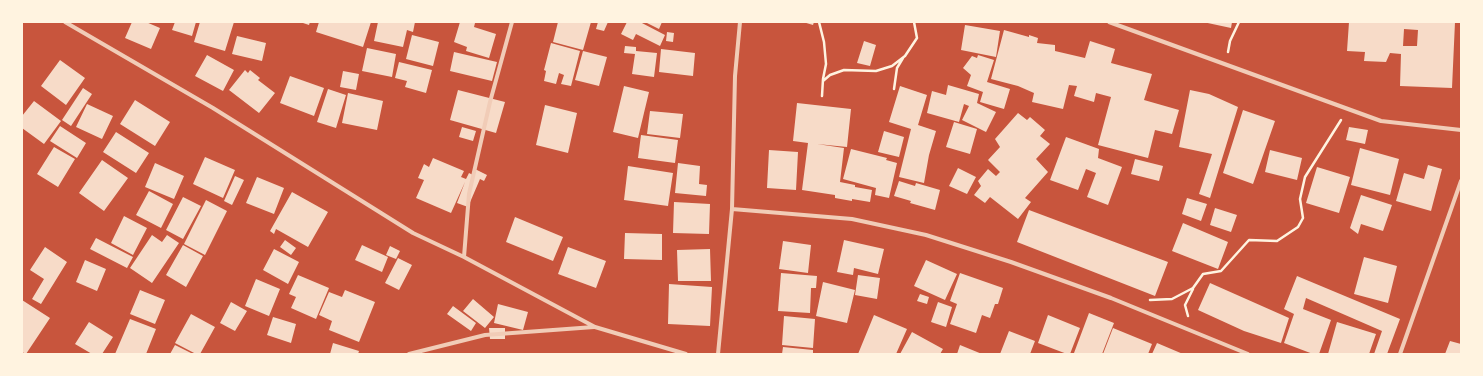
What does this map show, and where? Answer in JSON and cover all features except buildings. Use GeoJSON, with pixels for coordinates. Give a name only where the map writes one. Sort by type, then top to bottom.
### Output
{"type":"FeatureCollection","features":[{"type":"Feature","properties":{"kind":"street"},"geometry":{"type":"LineString","coordinates":[[64,22],[213,108],[413,233],[464,257],[594,327],[686,354]]}},
{"type":"Feature","properties":{"kind":"street"},"geometry":{"type":"LineString","coordinates":[[464,257],[469,194],[490,102],[512,22]]}},
{"type":"Feature","properties":{"kind":"street"},"geometry":{"type":"LineString","coordinates":[[718,354],[732,209],[735,76],[740,22]]}},
{"type":"Feature","properties":{"kind":"street"},"geometry":{"type":"LineString","coordinates":[[1110,22],[1381,121],[1461,130]]}},
{"type":"Feature","properties":{"kind":"street"},"geometry":{"type":"LineString","coordinates":[[1400,354],[1461,181]]}},
{"type":"Feature","properties":{"kind":"street"},"geometry":{"type":"LineString","coordinates":[[732,209],[852,219],[926,235],[1011,262],[1111,298],[1248,354]]}},
{"type":"Feature","properties":{"kind":"street"},"geometry":{"type":"LineString","coordinates":[[409,354],[485,335],[594,327]]}},
{"type":"Feature","properties":{"kind":"path"},"geometry":{"type":"LineString","coordinates":[[819,22],[824,42],[826,64],[822,96]]}},
{"type":"Feature","properties":{"kind":"path"},"geometry":{"type":"LineString","coordinates":[[894,89],[897,68],[917,38],[914,22]]}},
{"type":"Feature","properties":{"kind":"path"},"geometry":{"type":"LineString","coordinates":[[1226,65],[1230,41],[1239,22]]}},
{"type":"Feature","properties":{"kind":"path"},"geometry":{"type":"LineString","coordinates":[[823,81],[830,75],[844,70],[876,71],[892,66],[904,56]]}},
{"type":"Feature","properties":{"kind":"path"},"geometry":{"type":"LineString","coordinates":[[1202,335],[1188,320],[1185,305],[1193,288],[1203,274],[1221,271],[1249,240],[1277,241],[1298,227],[1303,218],[1300,199],[1305,177],[1348,109]]}},
{"type":"Feature","properties":{"kind":"path"},"geometry":{"type":"LineString","coordinates":[[1146,300],[1172,299],[1193,288]]}}]}
